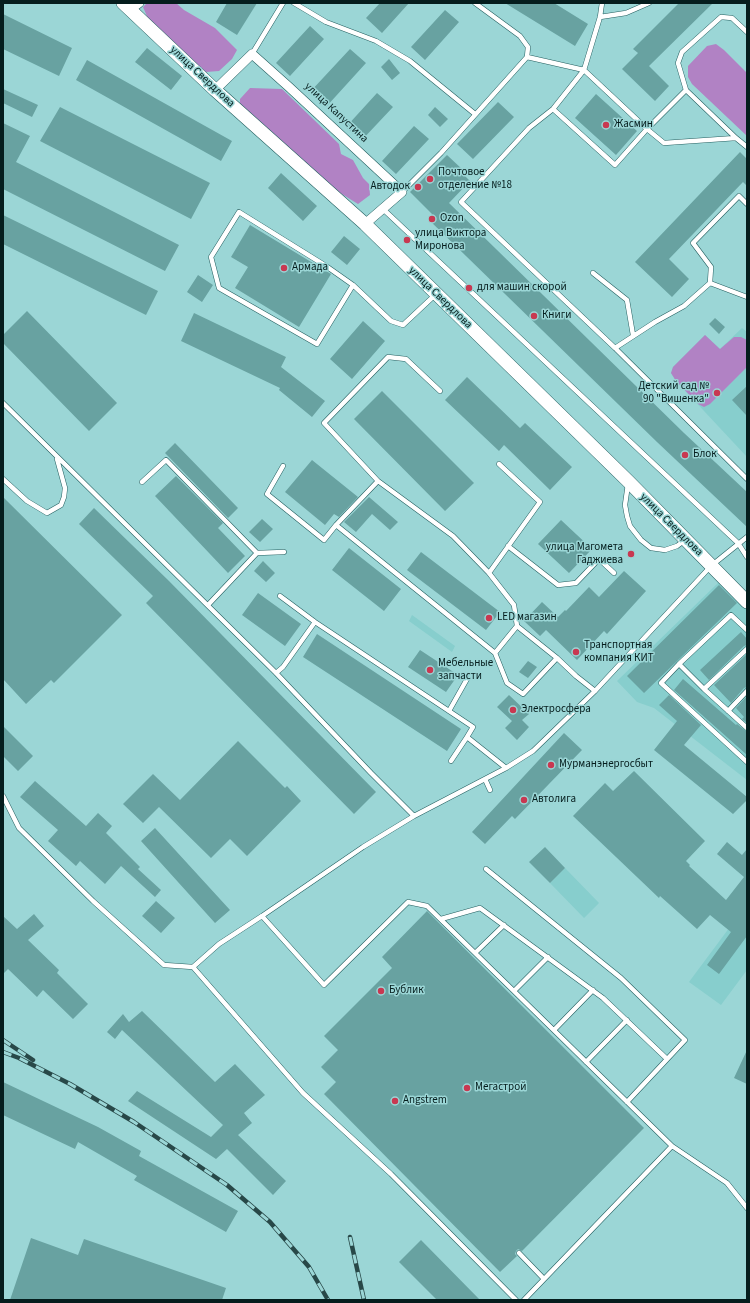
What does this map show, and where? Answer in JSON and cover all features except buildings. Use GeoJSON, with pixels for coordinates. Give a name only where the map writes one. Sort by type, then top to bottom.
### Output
{"type":"FeatureCollection","features":[{"type":"Feature","properties":{"kind":"street","name":"улица Свердлова"},"geometry":{"type":"LineString","coordinates":[[131,5],[215,90],[365,224],[629,482],[747,602]]}},
{"type":"Feature","properties":{"kind":"street"},"geometry":{"type":"LineString","coordinates":[[215,90],[252,54]]}},
{"type":"Feature","properties":{"kind":"street","name":"улица Капустина"},"geometry":{"type":"LineString","coordinates":[[252,54],[353,145],[402,192]]}},
{"type":"Feature","properties":{"kind":"street"},"geometry":{"type":"LineString","coordinates":[[365,224],[402,192]]}},
{"type":"Feature","properties":{"kind":"lane"},"geometry":{"type":"LineString","coordinates":[[252,54],[283,3]]}},
{"type":"Feature","properties":{"kind":"lane"},"geometry":{"type":"LineString","coordinates":[[294,3],[326,22],[376,41],[410,61],[475,114]]}},
{"type":"Feature","properties":{"kind":"lane"},"geometry":{"type":"LineString","coordinates":[[402,192],[441,153],[527,57],[528,47],[520,36],[475,3]]}},
{"type":"Feature","properties":{"kind":"lane"},"geometry":{"type":"LineString","coordinates":[[602,3],[600,17],[584,70],[553,109],[529,128],[461,202],[616,348],[747,479]]}},
{"type":"Feature","properties":{"kind":"lane"},"geometry":{"type":"LineString","coordinates":[[600,17],[626,12],[649,3]]}},
{"type":"Feature","properties":{"kind":"lane"},"geometry":{"type":"LineString","coordinates":[[747,32],[732,18],[721,17],[682,52],[678,63],[686,90],[747,148]]}},
{"type":"Feature","properties":{"kind":"lane"},"geometry":{"type":"LineString","coordinates":[[527,57],[584,70],[664,143],[736,138]]}},
{"type":"Feature","properties":{"kind":"lane"},"geometry":{"type":"LineString","coordinates":[[553,109],[615,165],[647,129],[686,90]]}},
{"type":"Feature","properties":{"kind":"lane"},"geometry":{"type":"LineString","coordinates":[[616,348],[633,335],[684,306],[710,283],[711,267],[693,244],[739,196],[747,204]]}},
{"type":"Feature","properties":{"kind":"lane"},"geometry":{"type":"LineString","coordinates":[[382,209],[738,543],[747,557]]}},
{"type":"Feature","properties":{"kind":"lane"},"geometry":{"type":"LineString","coordinates":[[353,285],[317,344],[219,288],[211,257],[240,212],[326,266],[353,285],[391,321],[403,324],[436,295]]}},
{"type":"Feature","properties":{"kind":"lane"},"geometry":{"type":"LineString","coordinates":[[593,273],[627,300],[633,335]]}},
{"type":"Feature","properties":{"kind":"lane"},"geometry":{"type":"LineString","coordinates":[[710,283],[747,297]]}},
{"type":"Feature","properties":{"kind":"lane"},"geometry":{"type":"LineString","coordinates":[[440,391],[406,359],[388,357],[324,423],[378,481],[453,536],[489,573],[514,605],[517,626],[595,691]]}},
{"type":"Feature","properties":{"kind":"lane"},"geometry":{"type":"LineString","coordinates":[[3,403],[276,673],[414,816]]}},
{"type":"Feature","properties":{"kind":"lane"},"geometry":{"type":"LineString","coordinates":[[3,479],[26,500],[47,513],[61,505],[64,497],[65,488],[57,457]]}},
{"type":"Feature","properties":{"kind":"lane"},"geometry":{"type":"LineString","coordinates":[[142,482],[166,460],[257,553]]}},
{"type":"Feature","properties":{"kind":"lane"},"geometry":{"type":"LineString","coordinates":[[489,573],[540,502],[499,464]]}},
{"type":"Feature","properties":{"kind":"lane"},"geometry":{"type":"LineString","coordinates":[[283,466],[267,494],[324,540],[336,525],[378,481]]}},
{"type":"Feature","properties":{"kind":"lane"},"geometry":{"type":"LineString","coordinates":[[629,482],[625,505],[627,516],[630,526],[641,540],[651,548],[665,550],[677,546],[686,540]]}},
{"type":"Feature","properties":{"kind":"lane"},"geometry":{"type":"LineString","coordinates":[[336,525],[495,653],[507,682],[524,694],[557,658]]}},
{"type":"Feature","properties":{"kind":"lane"},"geometry":{"type":"LineString","coordinates":[[193,967],[219,944],[363,847],[414,816],[506,768],[533,750],[595,691],[711,566],[747,537]]}},
{"type":"Feature","properties":{"kind":"lane"},"geometry":{"type":"LineString","coordinates":[[508,546],[558,585],[576,583],[599,559],[614,572]]}},
{"type":"Feature","properties":{"kind":"lane"},"geometry":{"type":"LineString","coordinates":[[208,605],[257,553],[284,552]]}},
{"type":"Feature","properties":{"kind":"lane"},"geometry":{"type":"LineString","coordinates":[[280,596],[315,622],[473,727],[451,761]]}},
{"type":"Feature","properties":{"kind":"lane"},"geometry":{"type":"LineString","coordinates":[[747,630],[731,615],[660,683],[747,762]]}},
{"type":"Feature","properties":{"kind":"lane"},"geometry":{"type":"LineString","coordinates":[[276,673],[283,667],[315,622]]}},
{"type":"Feature","properties":{"kind":"lane"},"geometry":{"type":"LineString","coordinates":[[495,653],[517,626]]}},
{"type":"Feature","properties":{"kind":"lane"},"geometry":{"type":"LineString","coordinates":[[704,689],[747,649]]}},
{"type":"Feature","properties":{"kind":"lane"},"geometry":{"type":"LineString","coordinates":[[679,664],[747,728]]}},
{"type":"Feature","properties":{"kind":"lane"},"geometry":{"type":"LineString","coordinates":[[449,711],[467,679]]}},
{"type":"Feature","properties":{"kind":"lane"},"geometry":{"type":"LineString","coordinates":[[728,711],[747,691]]}},
{"type":"Feature","properties":{"kind":"lane"},"geometry":{"type":"LineString","coordinates":[[467,737],[506,768]]}},
{"type":"Feature","properties":{"kind":"lane"},"geometry":{"type":"LineString","coordinates":[[485,779],[490,790]]}},
{"type":"Feature","properties":{"kind":"lane"},"geometry":{"type":"LineString","coordinates":[[3,796],[19,828],[109,916],[164,965],[193,967],[303,1093],[391,1174],[516,1300]]}},
{"type":"Feature","properties":{"kind":"lane"},"geometry":{"type":"LineString","coordinates":[[486,869],[621,978],[685,1040],[627,1102]]}},
{"type":"Feature","properties":{"kind":"lane"},"geometry":{"type":"LineString","coordinates":[[262,916],[324,985],[408,902],[427,906],[672,1146],[727,1183],[747,1208]]}},
{"type":"Feature","properties":{"kind":"lane"},"geometry":{"type":"LineString","coordinates":[[441,919],[480,908],[603,998],[667,1059]]}},
{"type":"Feature","properties":{"kind":"lane"},"geometry":{"type":"LineString","coordinates":[[475,953],[504,925]]}},
{"type":"Feature","properties":{"kind":"lane"},"geometry":{"type":"LineString","coordinates":[[514,991],[548,957]]}},
{"type":"Feature","properties":{"kind":"lane"},"geometry":{"type":"LineString","coordinates":[[554,1030],[593,990]]}},
{"type":"Feature","properties":{"kind":"lane"},"geometry":{"type":"LineString","coordinates":[[586,1062],[627,1020]]}},
{"type":"Feature","properties":{"kind":"lane"},"geometry":{"type":"LineString","coordinates":[[524,1300],[672,1146]]}},
{"type":"Feature","properties":{"kind":"lane"},"geometry":{"type":"LineString","coordinates":[[519,1254],[544,1278]]}},
{"type":"Feature","properties":{"kind":"shaded area"},"geometry":{"type":"Polygon","coordinates":[[[147,3],[176,3],[184,10],[215,28],[237,50],[232,59],[219,71],[206,72],[149,21],[143,7],[147,3]]]}},
{"type":"Feature","properties":{"kind":"shaded area"},"geometry":{"type":"Polygon","coordinates":[[[716,44],[747,73],[747,136],[692,84],[688,77],[688,66],[707,46],[716,44]]]}},
{"type":"Feature","properties":{"kind":"shaded area"},"geometry":{"type":"Polygon","coordinates":[[[250,88],[282,89],[339,144],[341,154],[353,160],[363,178],[369,184],[370,195],[358,204],[337,191],[240,104],[240,99],[250,88]]]}},
{"type":"Feature","properties":{"kind":"shaded area","name":"Детский сад № 90 \"Вишенка\""},"geometry":{"type":"Polygon","coordinates":[[[742,328],[747,332],[747,457],[676,381],[671,373],[673,367],[705,335],[720,349],[742,328]]]}},
{"type":"Feature","properties":{"kind":"shaded area","name":"Детский сад № 90 \"Вишенка\""},"geometry":{"type":"Polygon","coordinates":[[[705,335],[720,349],[734,337],[741,337],[747,340],[747,367],[710,404],[704,407],[698,404],[676,381],[671,373],[673,367],[705,335]]]}},
{"type":"Feature","properties":{"kind":"shaded area"},"geometry":{"type":"Polygon","coordinates":[[[719,582],[747,610],[747,780],[654,708],[637,702],[617,681],[719,582]]]}},
{"type":"Feature","properties":{"kind":"shaded area"},"geometry":{"type":"Polygon","coordinates":[[[412,615],[455,646],[452,652],[409,621],[412,615]]]}},
{"type":"Feature","properties":{"kind":"shaded area"},"geometry":{"type":"Polygon","coordinates":[[[565,868],[599,903],[584,918],[550,883],[565,868]]]}},
{"type":"Feature","properties":{"kind":"shaded area"},"geometry":{"type":"Polygon","coordinates":[[[747,904],[747,970],[721,1005],[689,982],[747,904]]]}},
{"type":"Feature","properties":{"kind":"railway"},"geometry":{"type":"LineString","coordinates":[[3,1040],[33,1060]]}},
{"type":"Feature","properties":{"kind":"railway"},"geometry":{"type":"LineString","coordinates":[[3,1052],[19,1058],[70,1084],[134,1122],[227,1185],[270,1222],[309,1267],[328,1300]]}},
{"type":"Feature","properties":{"kind":"railway"},"geometry":{"type":"LineString","coordinates":[[350,1237],[364,1300]]}},
{"type":"Feature","properties":{"kind":"place","name":"Жасмин"},"geometry":{"type":"Point","coordinates":[606,125]}},
{"type":"Feature","properties":{"kind":"place","name":"Почтовое отделение №18"},"geometry":{"type":"Point","coordinates":[430,179]}},
{"type":"Feature","properties":{"kind":"place","name":"Автодок"},"geometry":{"type":"Point","coordinates":[418,187]}},
{"type":"Feature","properties":{"kind":"place","name":"Ozon"},"geometry":{"type":"Point","coordinates":[432,219]}},
{"type":"Feature","properties":{"kind":"place","name":"улица Виктора Миронова"},"geometry":{"type":"Point","coordinates":[407,240]}},
{"type":"Feature","properties":{"kind":"place","name":"Армада"},"geometry":{"type":"Point","coordinates":[284,268]}},
{"type":"Feature","properties":{"kind":"place","name":"для машин скорой"},"geometry":{"type":"Point","coordinates":[469,288]}},
{"type":"Feature","properties":{"kind":"place","name":"Книги"},"geometry":{"type":"Point","coordinates":[534,316]}},
{"type":"Feature","properties":{"kind":"place","name":"Детский сад № 90 \"Вишенка\""},"geometry":{"type":"Point","coordinates":[717,393]}},
{"type":"Feature","properties":{"kind":"place","name":"Блок"},"geometry":{"type":"Point","coordinates":[685,455]}},
{"type":"Feature","properties":{"kind":"place","name":"улица Магомета Гаджиева"},"geometry":{"type":"Point","coordinates":[631,554]}},
{"type":"Feature","properties":{"kind":"place","name":"LED магазин"},"geometry":{"type":"Point","coordinates":[489,618]}},
{"type":"Feature","properties":{"kind":"place","name":"Транспортная компания КИТ"},"geometry":{"type":"Point","coordinates":[576,652]}},
{"type":"Feature","properties":{"kind":"place","name":"Мебельные запчасти"},"geometry":{"type":"Point","coordinates":[430,670]}},
{"type":"Feature","properties":{"kind":"place","name":"Электросфера"},"geometry":{"type":"Point","coordinates":[513,710]}},
{"type":"Feature","properties":{"kind":"place","name":"Мурманэнергосбыт"},"geometry":{"type":"Point","coordinates":[551,765]}},
{"type":"Feature","properties":{"kind":"place","name":"Автолига"},"geometry":{"type":"Point","coordinates":[524,800]}},
{"type":"Feature","properties":{"kind":"place","name":"Бублик"},"geometry":{"type":"Point","coordinates":[381,991]}},
{"type":"Feature","properties":{"kind":"place","name":"Мегастрой"},"geometry":{"type":"Point","coordinates":[467,1088]}},
{"type":"Feature","properties":{"kind":"place","name":"Angstrem"},"geometry":{"type":"Point","coordinates":[395,1101]}}]}
